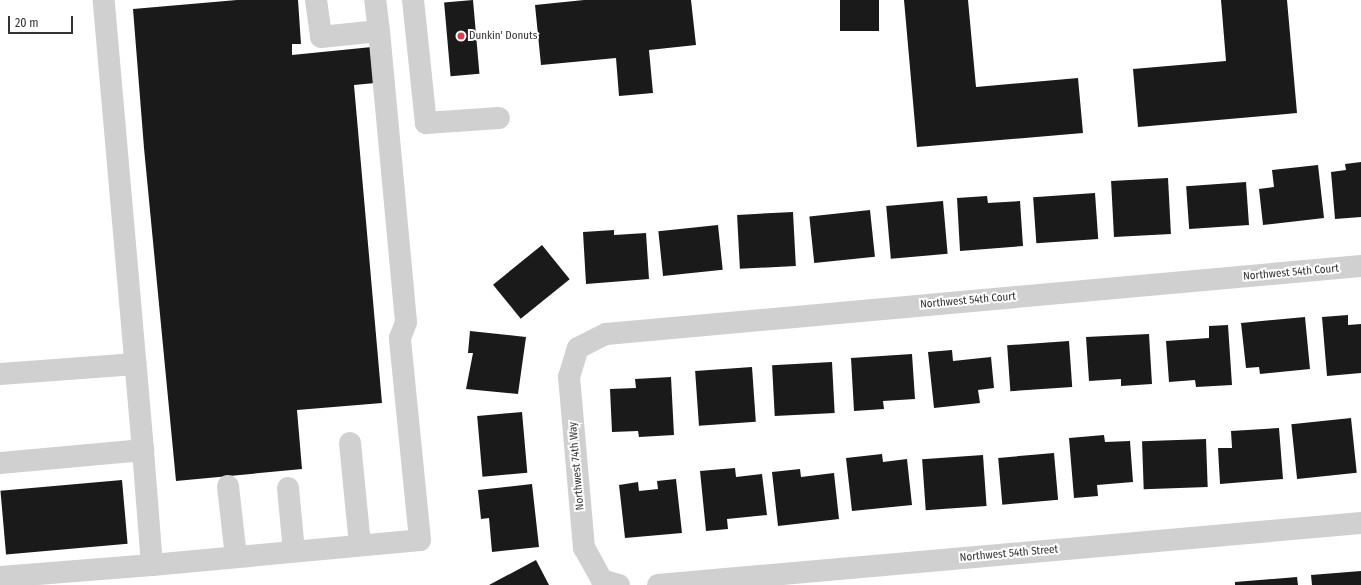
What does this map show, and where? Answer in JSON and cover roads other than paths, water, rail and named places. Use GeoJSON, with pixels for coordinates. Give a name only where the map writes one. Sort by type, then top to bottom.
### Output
{"type":"FeatureCollection","features":[{"type":"Feature","properties":{"kind":"street"},"geometry":{"type":"LineString","coordinates":[[104,0],[152,565]]}},
{"type":"Feature","properties":{"kind":"street"},"geometry":{"type":"LineString","coordinates":[[316,0],[321,37],[379,31]]}},
{"type":"Feature","properties":{"kind":"street"},"geometry":{"type":"LineString","coordinates":[[0,577],[152,565],[420,540],[400,338],[406,322],[376,0]]}},
{"type":"Feature","properties":{"kind":"street"},"geometry":{"type":"LineString","coordinates":[[413,0],[426,123],[499,118]]}},
{"type":"Feature","properties":{"kind":"street","name":"Northwest 54th Court"},"geometry":{"type":"LineString","coordinates":[[578,348],[606,334],[1361,266]]}},
{"type":"Feature","properties":{"kind":"street","name":"Northwest 74th Way"},"geometry":{"type":"LineString","coordinates":[[578,348],[569,376],[584,548],[611,582]]}},
{"type":"Feature","properties":{"kind":"street"},"geometry":{"type":"LineString","coordinates":[[0,374],[136,364]]}},
{"type":"Feature","properties":{"kind":"street"},"geometry":{"type":"LineString","coordinates":[[350,443],[360,545]]}},
{"type":"Feature","properties":{"kind":"street"},"geometry":{"type":"LineString","coordinates":[[0,463],[143,450]]}},
{"type":"Feature","properties":{"kind":"street"},"geometry":{"type":"LineString","coordinates":[[228,486],[236,557]]}},
{"type":"Feature","properties":{"kind":"street"},"geometry":{"type":"LineString","coordinates":[[288,488],[294,551]]}},
{"type":"Feature","properties":{"kind":"street","name":"Northwest 54th Street"},"geometry":{"type":"LineString","coordinates":[[658,585],[1361,523]]}},
{"type":"Feature","properties":{"kind":"place","name":"Dunkin' Donuts"},"geometry":{"type":"Point","coordinates":[461,36]}}]}
